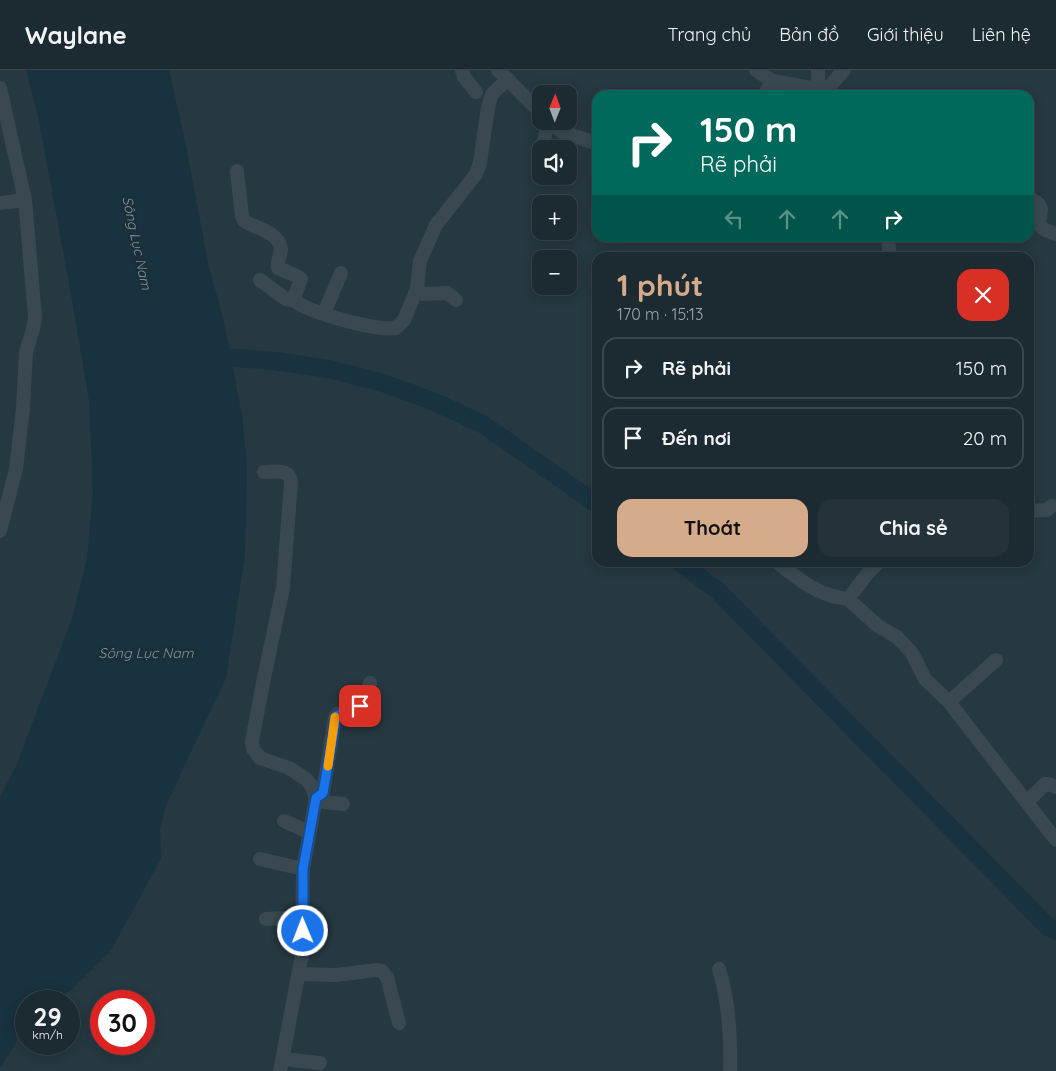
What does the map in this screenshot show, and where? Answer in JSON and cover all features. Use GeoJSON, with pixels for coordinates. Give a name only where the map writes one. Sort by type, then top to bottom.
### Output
{"type":"FeatureCollection","features":[{"type":"Feature","properties":{"kind":"street"},"geometry":{"type":"LineString","coordinates":[[462,70],[464,77],[476,92]]}},
{"type":"Feature","properties":{"kind":"street"},"geometry":{"type":"LineString","coordinates":[[756,70],[772,82],[817,90]]}},
{"type":"Feature","properties":{"kind":"street"},"geometry":{"type":"LineString","coordinates":[[818,70],[823,90]]}},
{"type":"Feature","properties":{"kind":"street"},"geometry":{"type":"LineString","coordinates":[[824,90],[844,70]]}},
{"type":"Feature","properties":{"kind":"street"},"geometry":{"type":"LineString","coordinates":[[260,280],[286,299],[324,313],[371,327],[396,328],[404,320],[417,289],[420,262],[436,225],[471,182],[478,169],[492,94],[503,75],[532,104]]}},
{"type":"Feature","properties":{"kind":"street"},"geometry":{"type":"LineString","coordinates":[[767,90],[772,82]]}},
{"type":"Feature","properties":{"kind":"street"},"geometry":{"type":"LineString","coordinates":[[0,88],[6,132],[25,200],[35,316],[26,352],[23,408],[16,469],[0,531]]}},
{"type":"Feature","properties":{"kind":"street"},"geometry":{"type":"LineString","coordinates":[[559,130],[592,142]]}},
{"type":"Feature","properties":{"kind":"street"},"geometry":{"type":"LineString","coordinates":[[236,171],[244,221],[261,228],[280,244],[278,268],[301,279],[294,298],[295,301]]}},
{"type":"Feature","properties":{"kind":"street"},"geometry":{"type":"LineString","coordinates":[[1,204],[25,200]]}},
{"type":"Feature","properties":{"kind":"street"},"geometry":{"type":"LineString","coordinates":[[1034,201],[1039,204],[1041,210],[1039,225],[1045,230],[1056,234]]}},
{"type":"Feature","properties":{"kind":"street"},"geometry":{"type":"LineString","coordinates":[[324,313],[341,273]]}},
{"type":"Feature","properties":{"kind":"street"},"geometry":{"type":"LineString","coordinates":[[417,289],[423,294],[447,294],[456,300]]}},
{"type":"Feature","properties":{"kind":"street"},"geometry":{"type":"LineString","coordinates":[[264,472],[283,471],[288,473],[291,482],[283,588],[252,741],[253,749],[260,758],[298,773],[310,785],[315,800],[303,869],[304,945],[281,1065],[320,1063]]}},
{"type":"Feature","properties":{"kind":"street"},"geometry":{"type":"LineString","coordinates":[[1034,511],[1047,510],[1052,506]]}},
{"type":"Feature","properties":{"kind":"street"},"geometry":{"type":"LineString","coordinates":[[783,567],[801,582],[815,590],[837,598],[848,599],[878,626],[896,637],[912,654],[925,678],[949,702],[1056,840]]}},
{"type":"Feature","properties":{"kind":"street"},"geometry":{"type":"LineString","coordinates":[[848,599],[874,567]]}},
{"type":"Feature","properties":{"kind":"street"},"geometry":{"type":"LineString","coordinates":[[949,702],[996,660]]}},
{"type":"Feature","properties":{"kind":"street"},"geometry":{"type":"LineString","coordinates":[[315,800],[323,793],[336,717],[339,713],[358,709],[370,684]]}},
{"type":"Feature","properties":{"kind":"street"},"geometry":{"type":"LineString","coordinates":[[1027,802],[1045,784],[1056,787]]}},
{"type":"Feature","properties":{"kind":"street"},"geometry":{"type":"LineString","coordinates":[[315,800],[342,804]]}},
{"type":"Feature","properties":{"kind":"street"},"geometry":{"type":"LineString","coordinates":[[284,821],[309,832]]}},
{"type":"Feature","properties":{"kind":"street"},"geometry":{"type":"LineString","coordinates":[[260,859],[303,869]]}},
{"type":"Feature","properties":{"kind":"street"},"geometry":{"type":"LineString","coordinates":[[266,919],[303,917]]}},
{"type":"Feature","properties":{"kind":"street"},"geometry":{"type":"LineString","coordinates":[[719,969],[729,1011],[730,1071]]}},
{"type":"Feature","properties":{"kind":"street"},"geometry":{"type":"LineString","coordinates":[[299,974],[382,971],[387,977],[399,1023]]}},
{"type":"Feature","properties":{"kind":"water","name":"Sông Lục Nam"},"geometry":{"type":"Polygon","coordinates":[[[26,70],[169,70],[187,151],[209,268],[223,317],[242,415],[247,466],[245,555],[226,678],[166,805],[160,829],[161,858],[112,949],[71,990],[15,990],[15,1043],[0,1068],[0,797],[16,766],[72,619],[87,559],[93,492],[89,400],[38,116],[26,70]]]}},
{"type":"Feature","properties":{"kind":"waterway"},"geometry":{"type":"LineString","coordinates":[[207,359],[221,357],[275,361],[329,369],[383,383],[435,402],[484,425],[592,501]]}},
{"type":"Feature","properties":{"kind":"waterway"},"geometry":{"type":"LineString","coordinates":[[686,567],[717,590],[1048,927],[1056,931]]}},
{"type":"Feature","properties":{"kind":"slow traffic"},"geometry":{"type":"LineString","coordinates":[[328,766],[335,717]]}},
{"type":"Feature","properties":{"kind":"route"},"geometry":{"type":"LineString","coordinates":[[303,931],[302,875],[316,798],[323,793],[336,717],[339,713],[356,710],[360,706]]}}]}
